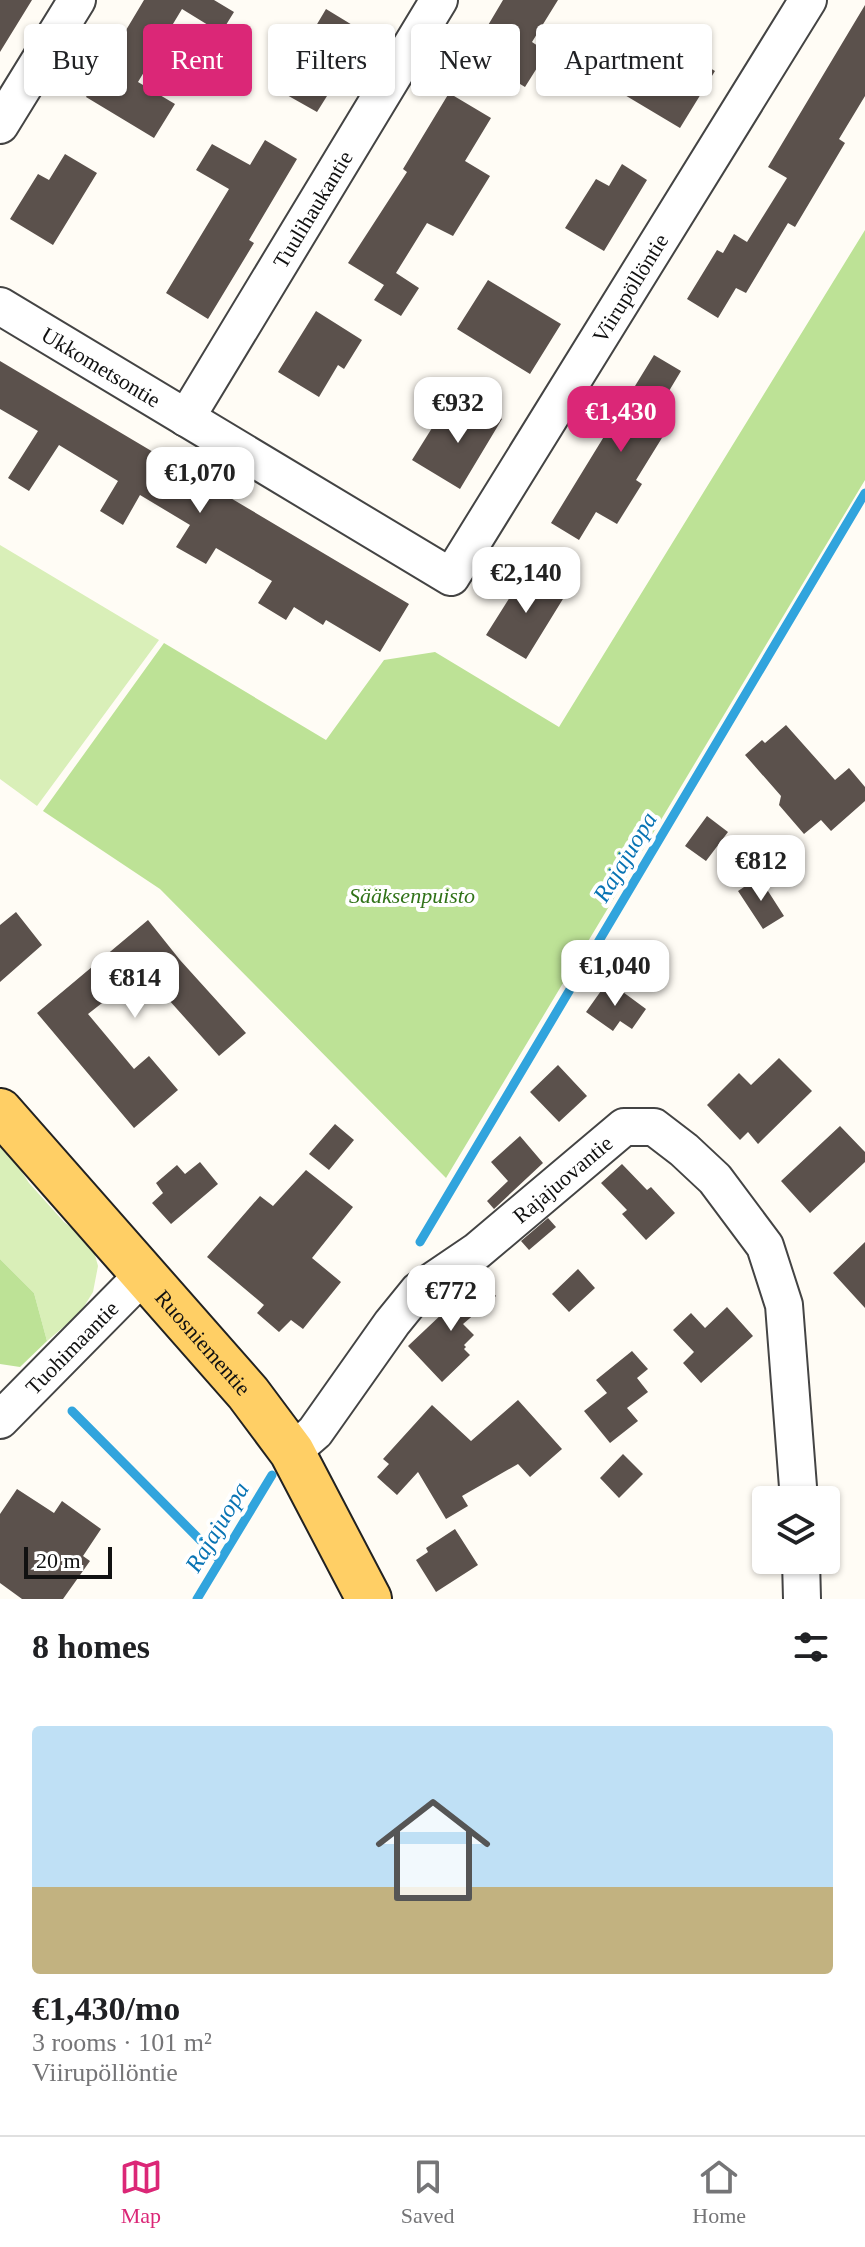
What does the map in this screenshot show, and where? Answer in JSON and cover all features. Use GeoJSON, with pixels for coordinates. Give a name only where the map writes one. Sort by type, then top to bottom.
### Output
{"type":"FeatureCollection","features":[{"type":"Feature","properties":{"kind":"main road","name":"Ruosniementie"},"geometry":{"type":"LineString","coordinates":[[0,1111],[248,1393],[292,1452],[369,1599]]}},
{"type":"Feature","properties":{"kind":"street"},"geometry":{"type":"LineString","coordinates":[[0,125],[77,0]]}},
{"type":"Feature","properties":{"kind":"street","name":"Tuulihaukantie"},"geometry":{"type":"LineString","coordinates":[[186,418],[439,0]]}},
{"type":"Feature","properties":{"kind":"street","name":"Viirupöllöntie"},"geometry":{"type":"LineString","coordinates":[[451,577],[808,0]]}},
{"type":"Feature","properties":{"kind":"street","name":"Ukkometsontie"},"geometry":{"type":"LineString","coordinates":[[0,306],[451,577]]}},
{"type":"Feature","properties":{"kind":"street","name":"Rajajuovantie"},"geometry":{"type":"LineString","coordinates":[[292,1452],[315,1432],[418,1291],[477,1251],[624,1127],[654,1127],[715,1179],[765,1246],[784,1305],[798,1486]]}},
{"type":"Feature","properties":{"kind":"street","name":"Tuohimaantie"},"geometry":{"type":"LineString","coordinates":[[0,1420],[143,1275]]}},
{"type":"Feature","properties":{"kind":"street"},"geometry":{"type":"LineString","coordinates":[[801,1574],[802,1599]]}},
{"type":"Feature","properties":{"kind":"green space","name":"Sääksenpuisto"},"geometry":{"type":"Polygon","coordinates":[[[865,230],[865,480],[446,1178],[160,889],[43,811],[164,643],[326,740],[384,660],[435,652],[559,727],[865,230]]]}},
{"type":"Feature","properties":{"kind":"green space"},"geometry":{"type":"Polygon","coordinates":[[[0,545],[159,640],[37,806],[0,779],[0,545]]]}},
{"type":"Feature","properties":{"kind":"green space"},"geometry":{"type":"Polygon","coordinates":[[[0,1138],[29,1183],[64,1222],[92,1244],[98,1266],[93,1292],[80,1313],[47,1341],[34,1293],[0,1259],[0,1138]]]}},
{"type":"Feature","properties":{"kind":"green space"},"geometry":{"type":"Polygon","coordinates":[[[0,1259],[34,1293],[47,1341],[20,1367],[0,1364],[0,1259]]]}},
{"type":"Feature","properties":{"kind":"building"},"geometry":{"type":"Polygon","coordinates":[[[0,0],[32,0],[0,52],[0,0]]]}},
{"type":"Feature","properties":{"kind":"building"},"geometry":{"type":"Polygon","coordinates":[[[144,0],[214,0],[234,12],[227,24],[206,24],[182,9],[173,24],[143,24],[143,74],[138,82],[143,85],[143,96],[162,96],[175,104],[154,138],[86,97],[127,96],[127,28],[144,0]]]}},
{"type":"Feature","properties":{"kind":"building"},"geometry":{"type":"Polygon","coordinates":[[[503,0],[558,0],[543,24],[536,24],[536,36],[532,42],[536,45],[536,70],[525,87],[520,84],[520,24],[489,24],[503,0]]]}},
{"type":"Feature","properties":{"kind":"building"},"geometry":{"type":"Polygon","coordinates":[[[865,5],[865,96],[839,139],[845,143],[795,227],[788,223],[746,293],[736,288],[718,318],[687,299],[717,250],[723,253],[734,234],[747,242],[787,178],[768,167],[865,5]]]}},
{"type":"Feature","properties":{"kind":"building"},"geometry":{"type":"Polygon","coordinates":[[[326,9],[351,24],[317,24],[326,9]]]}},
{"type":"Feature","properties":{"kind":"building"},"geometry":{"type":"Polygon","coordinates":[[[289,96],[327,96],[317,112],[289,96]]]}},
{"type":"Feature","properties":{"kind":"building"},"geometry":{"type":"Polygon","coordinates":[[[447,96],[454,96],[491,118],[465,161],[490,176],[453,236],[427,223],[396,273],[419,288],[401,316],[374,300],[384,285],[348,263],[407,172],[403,169],[447,96]]]}},
{"type":"Feature","properties":{"kind":"building"},"geometry":{"type":"Polygon","coordinates":[[[626,96],[700,96],[680,128],[626,96]]]}},
{"type":"Feature","properties":{"kind":"building"},"geometry":{"type":"Polygon","coordinates":[[[265,140],[297,159],[249,240],[254,243],[208,319],[166,293],[229,189],[196,170],[212,144],[250,165],[265,140]]]}},
{"type":"Feature","properties":{"kind":"building"},"geometry":{"type":"Polygon","coordinates":[[[65,154],[97,173],[53,245],[10,219],[38,174],[49,180],[65,154]]]}},
{"type":"Feature","properties":{"kind":"building"},"geometry":{"type":"Polygon","coordinates":[[[622,164],[647,180],[604,251],[565,228],[596,179],[609,186],[622,164]]]}},
{"type":"Feature","properties":{"kind":"building"},"geometry":{"type":"Polygon","coordinates":[[[488,280],[561,324],[530,374],[457,329],[488,280]]]}},
{"type":"Feature","properties":{"kind":"building"},"geometry":{"type":"Polygon","coordinates":[[[316,311],[362,340],[344,369],[338,365],[319,397],[278,372],[316,311]]]}},
{"type":"Feature","properties":{"kind":"building"},"geometry":{"type":"Polygon","coordinates":[[[654,355],[681,371],[657,411],[673,420],[636,480],[642,484],[617,524],[596,512],[579,540],[551,523],[654,355]]]}},
{"type":"Feature","properties":{"kind":"building"},"geometry":{"type":"Polygon","coordinates":[[[0,361],[409,604],[380,652],[326,620],[323,625],[294,607],[286,620],[258,603],[272,581],[216,548],[206,564],[176,547],[190,525],[140,495],[123,525],[100,511],[118,481],[59,445],[29,491],[8,478],[38,431],[0,409],[0,361]]]}},
{"type":"Feature","properties":{"kind":"building"},"geometry":{"type":"Polygon","coordinates":[[[474,401],[502,419],[460,489],[412,460],[437,420],[456,431],[474,401]]]}},
{"type":"Feature","properties":{"kind":"building"},"geometry":{"type":"Polygon","coordinates":[[[527,570],[566,594],[526,659],[486,635],[527,570]]]}},
{"type":"Feature","properties":{"kind":"building"},"geometry":{"type":"Polygon","coordinates":[[[786,725],[835,780],[849,768],[865,787],[865,801],[831,831],[821,820],[804,834],[779,805],[781,796],[745,755],[786,725]]]}},
{"type":"Feature","properties":{"kind":"building"},"geometry":{"type":"Polygon","coordinates":[[[707,816],[728,832],[706,861],[685,846],[707,816]]]}},
{"type":"Feature","properties":{"kind":"building"},"geometry":{"type":"Polygon","coordinates":[[[759,877],[784,916],[763,929],[738,891],[759,877]]]}},
{"type":"Feature","properties":{"kind":"building"},"geometry":{"type":"Polygon","coordinates":[[[16,912],[42,945],[0,982],[0,925],[16,912]]]}},
{"type":"Feature","properties":{"kind":"building"},"geometry":{"type":"Polygon","coordinates":[[[148,920],[246,1033],[219,1056],[143,971],[88,1014],[134,1069],[149,1056],[178,1090],[134,1128],[37,1013],[148,920]]]}},
{"type":"Feature","properties":{"kind":"building"},"geometry":{"type":"Polygon","coordinates":[[[608,981],[646,1009],[632,1029],[620,1021],[613,1031],[586,1012],[608,981]]]}},
{"type":"Feature","properties":{"kind":"building"},"geometry":{"type":"Polygon","coordinates":[[[779,1058],[812,1091],[758,1144],[748,1132],[740,1140],[707,1105],[739,1073],[751,1085],[779,1058]]]}},
{"type":"Feature","properties":{"kind":"building"},"geometry":{"type":"Polygon","coordinates":[[[558,1065],[587,1096],[559,1122],[530,1092],[558,1065]]]}},
{"type":"Feature","properties":{"kind":"building"},"geometry":{"type":"Polygon","coordinates":[[[335,1124],[354,1140],[329,1170],[309,1154],[335,1124]]]}},
{"type":"Feature","properties":{"kind":"building"},"geometry":{"type":"Polygon","coordinates":[[[840,1126],[865,1152],[865,1162],[810,1213],[781,1181],[840,1126]]]}},
{"type":"Feature","properties":{"kind":"building"},"geometry":{"type":"Polygon","coordinates":[[[520,1136],[543,1163],[494,1209],[487,1201],[508,1181],[491,1162],[520,1136]]]}},
{"type":"Feature","properties":{"kind":"building"},"geometry":{"type":"Polygon","coordinates":[[[200,1162],[218,1184],[171,1224],[152,1203],[163,1193],[156,1183],[177,1165],[185,1174],[200,1162]]]}},
{"type":"Feature","properties":{"kind":"building"},"geometry":{"type":"Polygon","coordinates":[[[622,1164],[647,1190],[651,1187],[675,1213],[646,1240],[622,1214],[627,1210],[601,1183],[622,1164]]]}},
{"type":"Feature","properties":{"kind":"building"},"geometry":{"type":"Polygon","coordinates":[[[306,1170],[353,1207],[312,1258],[341,1282],[303,1329],[291,1320],[279,1332],[257,1313],[264,1305],[207,1257],[260,1196],[273,1206],[306,1170]]]}},
{"type":"Feature","properties":{"kind":"building"},"geometry":{"type":"Polygon","coordinates":[[[548,1218],[556,1227],[529,1250],[521,1241],[548,1218]]]}},
{"type":"Feature","properties":{"kind":"building"},"geometry":{"type":"Polygon","coordinates":[[[865,1242],[865,1308],[833,1273],[865,1242]]]}},
{"type":"Feature","properties":{"kind":"building"},"geometry":{"type":"Polygon","coordinates":[[[578,1269],[595,1288],[569,1312],[552,1294],[578,1269]]]}},
{"type":"Feature","properties":{"kind":"building"},"geometry":{"type":"Polygon","coordinates":[[[480,1278],[496,1296],[463,1324],[474,1335],[464,1345],[470,1355],[442,1382],[408,1346],[480,1278]]]}},
{"type":"Feature","properties":{"kind":"building"},"geometry":{"type":"Polygon","coordinates":[[[727,1307],[753,1336],[701,1383],[683,1363],[694,1352],[673,1330],[691,1313],[705,1328],[727,1307]]]}},
{"type":"Feature","properties":{"kind":"building"},"geometry":{"type":"Polygon","coordinates":[[[632,1351],[648,1369],[637,1378],[648,1392],[627,1408],[638,1421],[610,1443],[584,1411],[607,1393],[596,1380],[632,1351]]]}},
{"type":"Feature","properties":{"kind":"building"},"geometry":{"type":"Polygon","coordinates":[[[518,1400],[562,1449],[530,1477],[518,1464],[462,1496],[468,1506],[446,1519],[418,1472],[397,1495],[377,1477],[389,1464],[383,1459],[432,1405],[471,1441],[518,1400]]]}},
{"type":"Feature","properties":{"kind":"building"},"geometry":{"type":"Polygon","coordinates":[[[623,1454],[643,1474],[619,1498],[600,1478],[623,1454]]]}},
{"type":"Feature","properties":{"kind":"building"},"geometry":{"type":"Polygon","coordinates":[[[17,1489],[54,1513],[62,1501],[101,1529],[83,1556],[90,1561],[63,1599],[22,1599],[0,1583],[0,1514],[17,1489]]]}},
{"type":"Feature","properties":{"kind":"building"},"geometry":{"type":"Polygon","coordinates":[[[455,1529],[478,1565],[436,1592],[416,1560],[428,1552],[426,1548],[455,1529]]]}},
{"type":"Feature","properties":{"kind":"waterway","name":"Rajajuopa"},"geometry":{"type":"LineString","coordinates":[[420,1242],[865,493]]}},
{"type":"Feature","properties":{"kind":"waterway"},"geometry":{"type":"LineString","coordinates":[[72,1411],[220,1560]]}},
{"type":"Feature","properties":{"kind":"waterway","name":"Rajajuopa"},"geometry":{"type":"LineString","coordinates":[[197,1599],[272,1475]]}}]}
